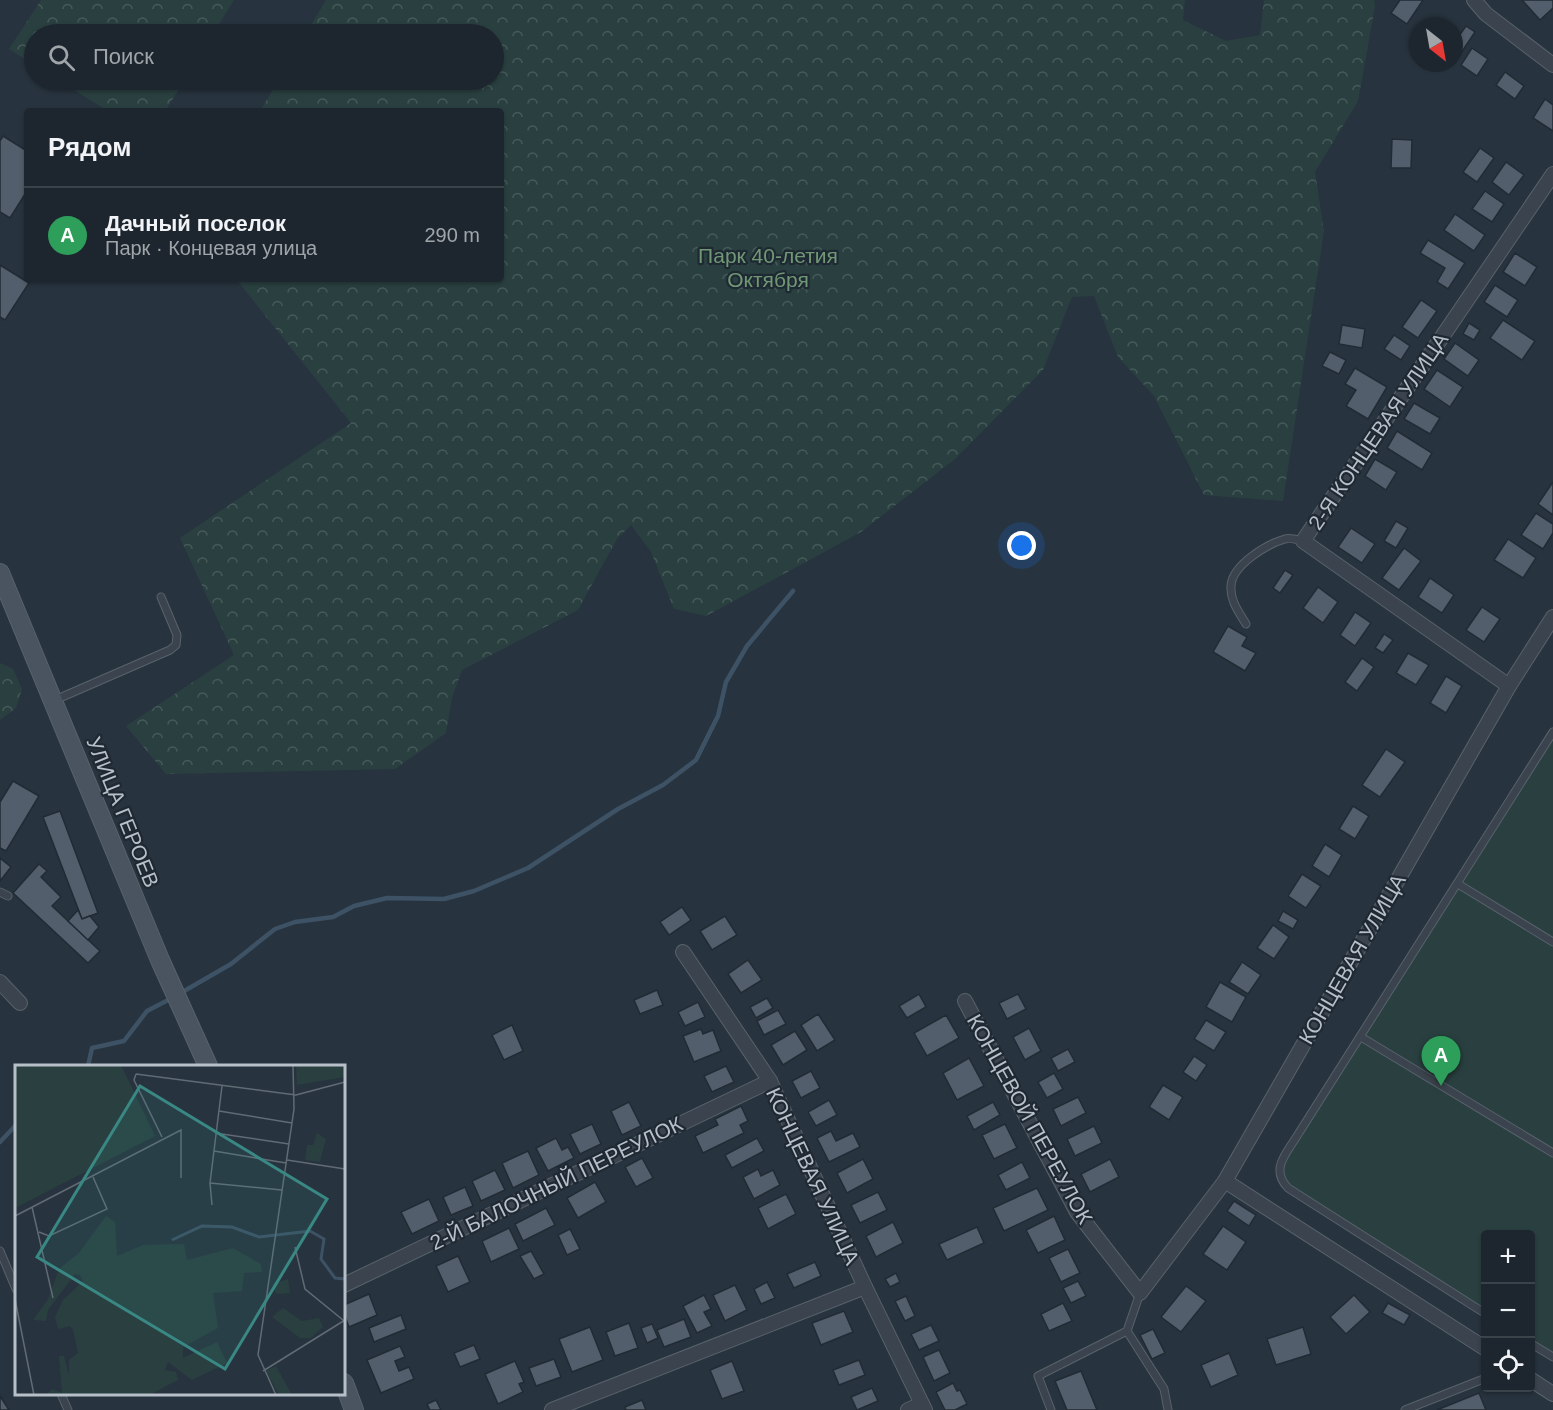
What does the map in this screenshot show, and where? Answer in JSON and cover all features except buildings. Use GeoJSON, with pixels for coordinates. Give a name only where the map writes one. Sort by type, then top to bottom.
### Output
{"type":"FeatureCollection","features":[{"type":"Feature","properties":{"kind":"street"},"geometry":{"type":"LineString","coordinates":[[1474,0],[1486,14],[1553,65]]}},
{"type":"Feature","properties":{"kind":"street","name":"2-Я КОНЦЕВАЯ УЛИЦА"},"geometry":{"type":"LineString","coordinates":[[1509,686],[1304,541],[1553,174]]}},
{"type":"Feature","properties":{"kind":"street","name":"УЛИЦА ГЕРОЕВ"},"geometry":{"type":"LineString","coordinates":[[0,573],[160,960],[208,1065]]}},
{"type":"Feature","properties":{"kind":"street","name":"КОНЦЕВАЯ УЛИЦА"},"geometry":{"type":"LineString","coordinates":[[1140,1293],[1225,1181],[1509,686],[1553,617]]}},
{"type":"Feature","properties":{"kind":"street","name":"КОНЦЕВАЯ УЛИЦА"},"geometry":{"type":"LineString","coordinates":[[683,952],[770,1081],[865,1287],[924,1407]]}},
{"type":"Feature","properties":{"kind":"street"},"geometry":{"type":"LineString","coordinates":[[0,982],[20,1003]]}},
{"type":"Feature","properties":{"kind":"street","name":"КОНЦЕВОЙ ПЕРЕУЛОК"},"geometry":{"type":"LineString","coordinates":[[965,1001],[1077,1212],[1140,1293]]}},
{"type":"Feature","properties":{"kind":"street","name":"2-Й БАЛОЧНЫЙ ПЕРЕУЛОК"},"geometry":{"type":"LineString","coordinates":[[345,1285],[770,1081]]}},
{"type":"Feature","properties":{"kind":"street"},"geometry":{"type":"LineString","coordinates":[[1225,1181],[1481,1346]]}},
{"type":"Feature","properties":{"kind":"street"},"geometry":{"type":"LineString","coordinates":[[552,1410],[865,1287]]}},
{"type":"Feature","properties":{"kind":"street"},"geometry":{"type":"LineString","coordinates":[[1535,1382],[1553,1394]]}},
{"type":"Feature","properties":{"kind":"street"},"geometry":{"type":"LineString","coordinates":[[345,1386],[354,1410]]}},
{"type":"Feature","properties":{"kind":"street"},"geometry":{"type":"LineString","coordinates":[[908,1410],[924,1407]]}},
{"type":"Feature","properties":{"kind":"lane"},"geometry":{"type":"LineString","coordinates":[[1246,624],[1232,599],[1231,583],[1236,570],[1251,556],[1286,538],[1304,541]]}},
{"type":"Feature","properties":{"kind":"lane"},"geometry":{"type":"LineString","coordinates":[[53,701],[170,650],[176,645],[177,635],[161,597]]}},
{"type":"Feature","properties":{"kind":"lane"},"geometry":{"type":"LineString","coordinates":[[1481,1311],[1288,1188],[1280,1180],[1279,1167],[1552,735]]}},
{"type":"Feature","properties":{"kind":"lane"},"geometry":{"type":"LineString","coordinates":[[1458,884],[1553,942]]}},
{"type":"Feature","properties":{"kind":"lane"},"geometry":{"type":"LineString","coordinates":[[0,892],[8,896]]}},
{"type":"Feature","properties":{"kind":"lane"},"geometry":{"type":"LineString","coordinates":[[1361,1037],[1553,1153]]}},
{"type":"Feature","properties":{"kind":"lane"},"geometry":{"type":"LineString","coordinates":[[0,1251],[15,1287]]}},
{"type":"Feature","properties":{"kind":"lane"},"geometry":{"type":"LineString","coordinates":[[1052,1410],[1038,1376],[1127,1331],[1140,1293]]}},
{"type":"Feature","properties":{"kind":"lane"},"geometry":{"type":"LineString","coordinates":[[1127,1331],[1164,1389],[1168,1410]]}},
{"type":"Feature","properties":{"kind":"lane"},"geometry":{"type":"LineString","coordinates":[[1535,1346],[1553,1357]]}},
{"type":"Feature","properties":{"kind":"lane"},"geometry":{"type":"LineString","coordinates":[[1405,1410],[1481,1380]]}},
{"type":"Feature","properties":{"kind":"lane"},"geometry":{"type":"LineString","coordinates":[[61,1395],[68,1410]]}},
{"type":"Feature","properties":{"kind":"green space"},"geometry":{"type":"Polygon","coordinates":[[[41,0],[234,0],[219,24],[25,24],[41,0]]]}},
{"type":"Feature","properties":{"kind":"green space","name":"Парк 40-летия Октября"},"geometry":{"type":"Polygon","coordinates":[[[326,0],[1185,0],[1183,20],[1226,41],[1260,35],[1264,0],[1374,0],[1375,6],[1358,101],[1315,172],[1324,231],[1283,501],[1204,495],[1154,396],[1118,357],[1094,296],[1072,297],[1043,370],[955,459],[861,532],[706,616],[674,609],[651,552],[631,525],[617,539],[578,610],[462,670],[452,698],[446,733],[395,769],[166,774],[126,726],[234,655],[180,538],[351,423],[238,282],[504,282],[504,108],[262,108],[273,90],[504,90],[504,24],[312,24],[326,0]]]}},
{"type":"Feature","properties":{"kind":"green space"},"geometry":{"type":"Polygon","coordinates":[[[24,26],[24,59],[9,49],[24,26]]]}},
{"type":"Feature","properties":{"kind":"green space"},"geometry":{"type":"Polygon","coordinates":[[[74,90],[179,90],[167,108],[103,108],[74,90]]]}},
{"type":"Feature","properties":{"kind":"green space"},"geometry":{"type":"Polygon","coordinates":[[[0,663],[13,669],[22,689],[16,708],[0,720],[0,663]]]}},
{"type":"Feature","properties":{"kind":"green space"},"geometry":{"type":"Polygon","coordinates":[[[1553,732],[1553,1357],[1535,1346],[1535,1230],[1481,1230],[1481,1311],[1288,1188],[1279,1167],[1553,732]]]}},
{"type":"Feature","properties":{"kind":"waterway"},"geometry":{"type":"LineString","coordinates":[[179,994],[231,964],[275,929],[295,922],[333,917],[354,906],[387,898],[444,899],[474,891],[528,868],[618,809],[663,785],[696,760],[718,716],[726,682],[747,646],[793,591]]}},
{"type":"Feature","properties":{"kind":"waterway"},"geometry":{"type":"LineString","coordinates":[[88,1065],[92,1048],[124,1041],[147,1011],[172,998]]}},
{"type":"Feature","properties":{"kind":"waterway"},"geometry":{"type":"LineString","coordinates":[[0,1142],[15,1126]]}},
{"type":"Feature","properties":{"kind":"place","name":"Дачный поселок"},"geometry":{"type":"Point","coordinates":[1441,1086]}}]}
